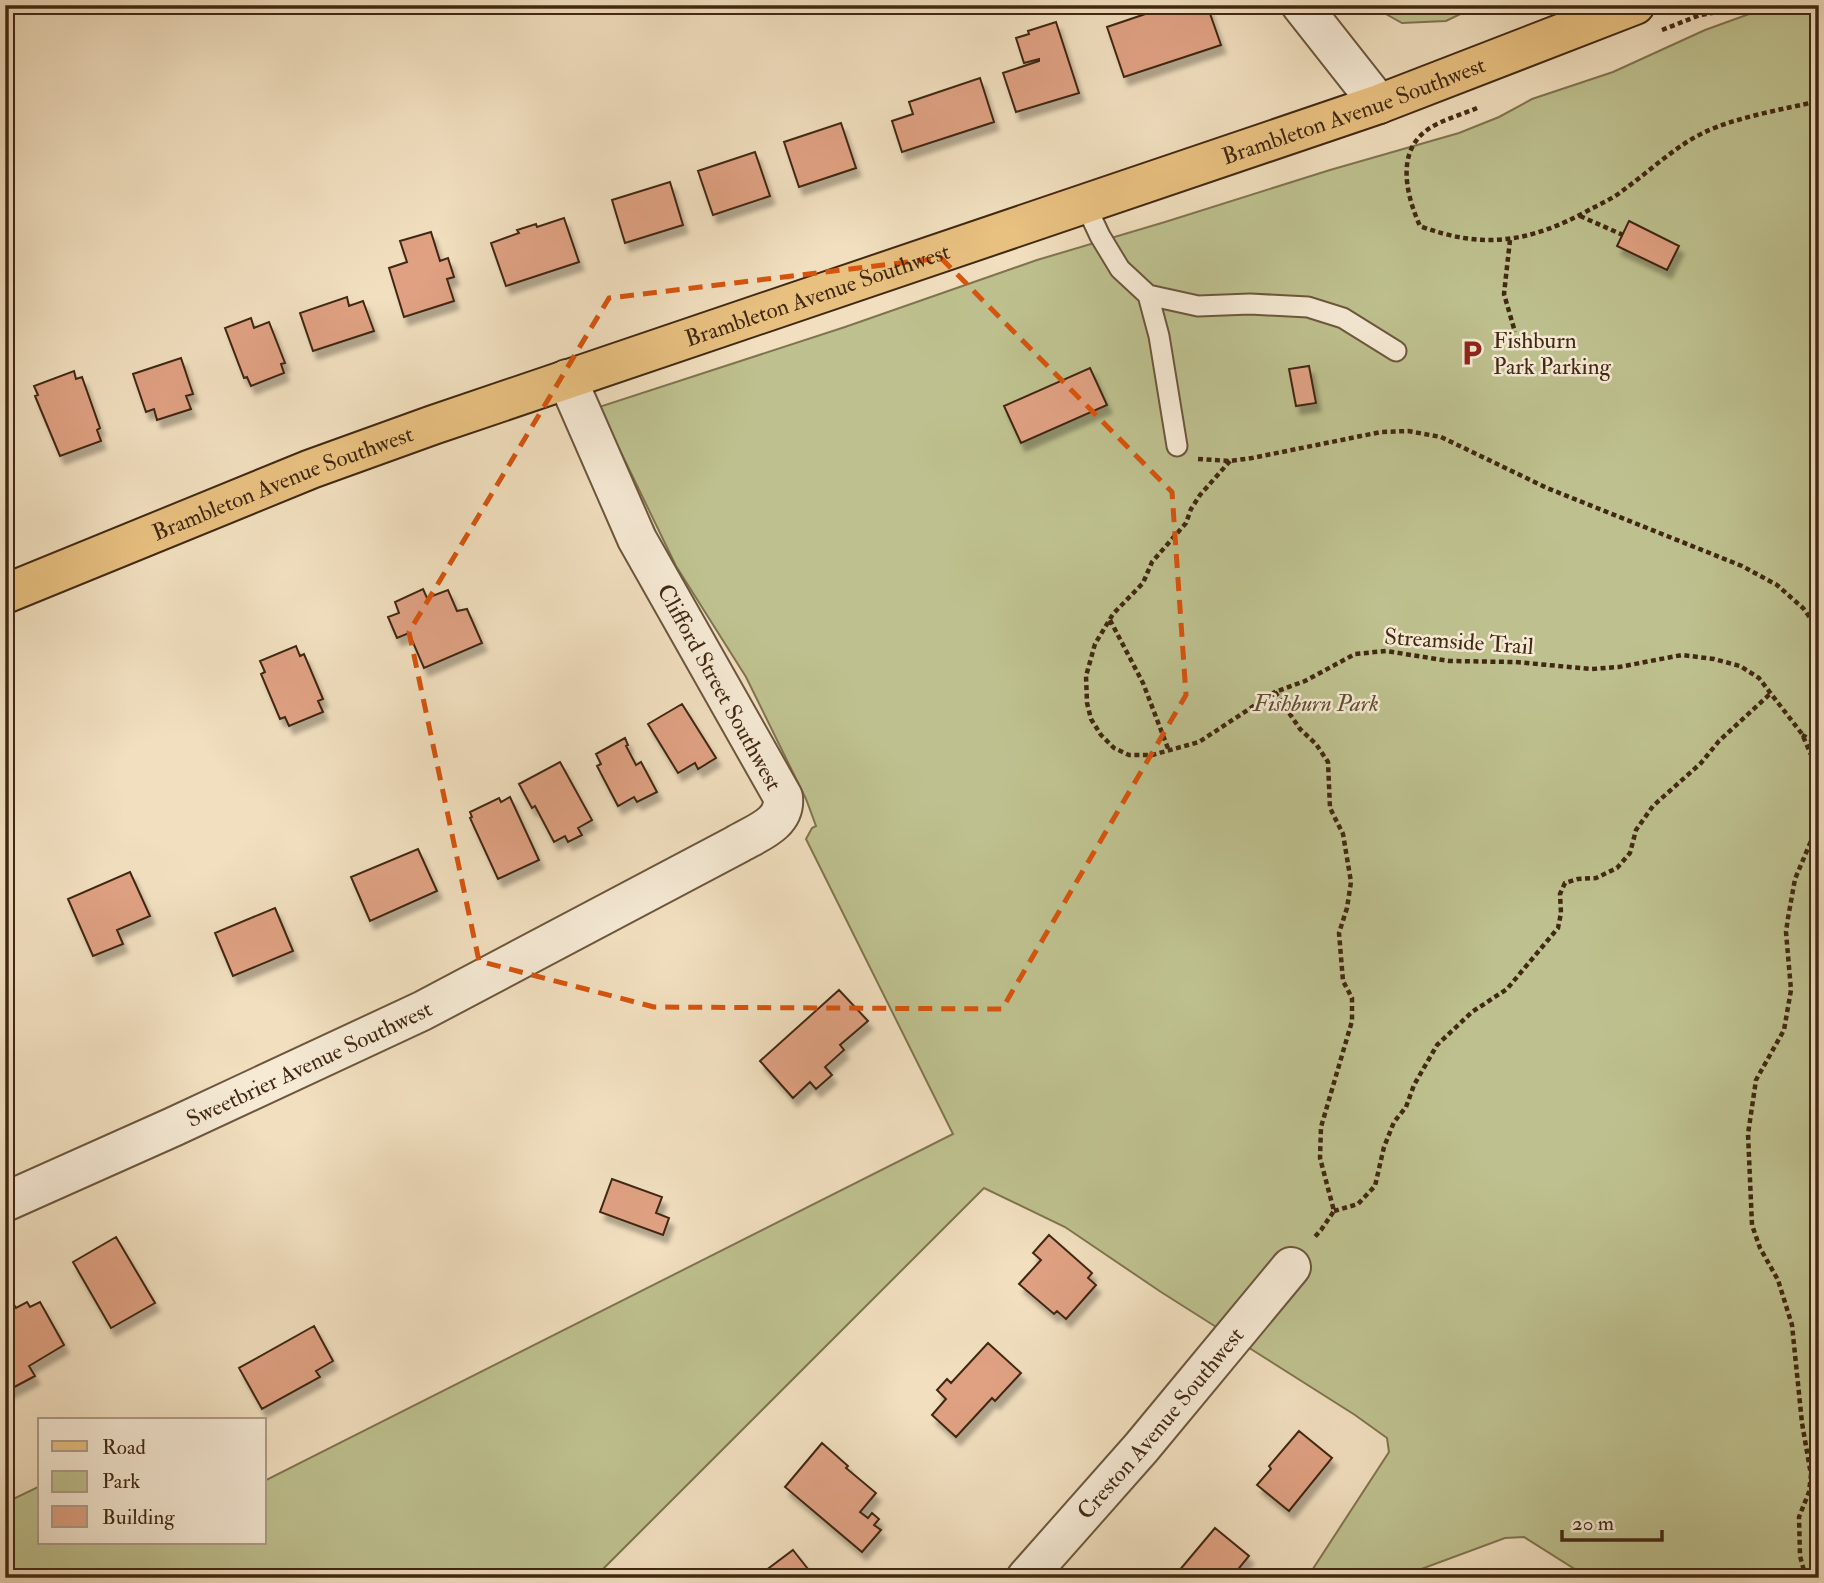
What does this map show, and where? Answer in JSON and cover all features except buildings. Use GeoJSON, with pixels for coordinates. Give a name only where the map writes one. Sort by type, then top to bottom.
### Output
{"type":"FeatureCollection","features":[{"type":"Feature","properties":{"kind":"main road","name":"Brambleton Avenue Southwest"},"geometry":{"type":"LineString","coordinates":[[5,594],[311,470],[567,379],[1379,104],[1635,5]]}},
{"type":"Feature","properties":{"kind":"street"},"geometry":{"type":"LineString","coordinates":[[1301,5],[1379,104]]}},
{"type":"Feature","properties":{"kind":"street","name":"Clifford Street Southwest"},"geometry":{"type":"LineString","coordinates":[[567,379],[637,539],[783,797],[784,807],[779,819],[736,845],[608,913]]}},
{"type":"Feature","properties":{"kind":"street","name":"Sweetbrier Avenue Southwest"},"geometry":{"type":"LineString","coordinates":[[5,1202],[173,1128],[422,1011],[608,913]]}},
{"type":"Feature","properties":{"kind":"street","name":"Creston Avenue Southwest"},"geometry":{"type":"LineString","coordinates":[[1026,1578],[1141,1448],[1291,1267]]}},
{"type":"Feature","properties":{"kind":"lane"},"geometry":{"type":"LineString","coordinates":[[1085,204],[1119,269],[1148,295],[1198,306],[1250,304],[1308,307],[1343,318],[1396,351]]}},
{"type":"Feature","properties":{"kind":"lane"},"geometry":{"type":"LineString","coordinates":[[1148,295],[1159,336],[1177,446]]}},
{"type":"Feature","properties":{"kind":"path"},"geometry":{"type":"LineString","coordinates":[[1418,139],[1409,155],[1406,169],[1408,199],[1420,226],[1448,237],[1510,240],[1564,224],[1619,194],[1667,156],[1705,132],[1752,117],[1819,101]]}},
{"type":"Feature","properties":{"kind":"path"},"geometry":{"type":"LineString","coordinates":[[1579,215],[1623,234]]}},
{"type":"Feature","properties":{"kind":"path"},"geometry":{"type":"LineString","coordinates":[[1510,240],[1504,294],[1515,332]]}},
{"type":"Feature","properties":{"kind":"path"},"geometry":{"type":"LineString","coordinates":[[1177,446],[1200,460],[1230,461],[1381,432],[1408,431],[1441,437],[1547,488],[1742,566],[1777,585],[1802,608],[1819,630]]}},
{"type":"Feature","properties":{"kind":"path","name":"Streamside Trail"},"geometry":{"type":"LineString","coordinates":[[1230,461],[1211,481],[1191,509],[1186,523],[1152,562],[1143,583],[1110,620],[1095,644],[1089,660],[1085,688],[1091,719],[1101,735],[1114,748],[1129,755],[1152,755],[1199,742],[1275,692],[1305,681],[1355,654],[1387,651],[1449,662],[1515,662],[1592,669],[1619,667],[1682,655],[1740,666],[1759,678],[1802,734],[1819,773]]}},
{"type":"Feature","properties":{"kind":"path"},"geometry":{"type":"LineString","coordinates":[[1110,620],[1143,684],[1169,751]]}},
{"type":"Feature","properties":{"kind":"path"},"geometry":{"type":"LineString","coordinates":[[1275,692],[1293,720],[1316,744],[1328,762],[1330,808],[1343,834],[1350,870],[1347,908],[1339,933],[1343,981],[1352,998],[1352,1021],[1329,1097],[1320,1158],[1334,1210]]}},
{"type":"Feature","properties":{"kind":"path"},"geometry":{"type":"LineString","coordinates":[[1291,1267],[1334,1210],[1358,1204],[1376,1186],[1384,1147],[1394,1122],[1406,1107],[1414,1085],[1437,1045],[1472,1012],[1507,989],[1558,928],[1561,913],[1560,894],[1564,883],[1596,878],[1617,868],[1630,853],[1636,830],[1653,806],[1701,763],[1718,741],[1771,693]]}},
{"type":"Feature","properties":{"kind":"path"},"geometry":{"type":"LineString","coordinates":[[1802,734],[1819,744]]}},
{"type":"Feature","properties":{"kind":"path"},"geometry":{"type":"LineString","coordinates":[[1806,1578],[1800,1556],[1798,1517],[1809,1492],[1811,1475],[1802,1423],[1792,1325],[1778,1280],[1760,1248],[1752,1225],[1748,1134],[1756,1080],[1784,1030],[1791,990],[1786,932],[1788,918],[1795,879],[1819,822]]}},
{"type":"Feature","properties":{"kind":"path"},"geometry":{"type":"LineString","coordinates":[[1816,1578],[1819,1568]]}},
{"type":"Feature","properties":{"kind":"highlighted area"},"geometry":{"type":"Polygon","coordinates":[[[941,258],[1172,492],[1186,695],[1002,1009],[654,1007],[479,961],[409,632],[609,298],[941,258]]]}},
{"type":"Feature","properties":{"kind":"green space"},"geometry":{"type":"Polygon","coordinates":[[[1370,5],[1479,5],[1446,21],[1402,23],[1370,5]]]}},
{"type":"Feature","properties":{"kind":"green space","name":"Fishburn Park"},"geometry":{"type":"Polygon","coordinates":[[[1774,5],[1819,5],[1819,1578],[1589,1578],[1524,1537],[1505,1538],[1397,1578],[1307,1578],[1389,1452],[1387,1438],[1065,1227],[984,1188],[594,1578],[5,1578],[5,1503],[38,1487],[38,1544],[266,1544],[266,1480],[953,1134],[806,839],[816,826],[806,799],[746,677],[676,566],[599,407],[845,327],[1037,260],[1459,133],[1499,117],[1532,99],[1613,72],[1705,30],[1774,5]]]}},
{"type":"Feature","properties":{"kind":"place","name":"Fishburn Park Parking"},"geometry":{"type":"Point","coordinates":[1472,353]}}]}
